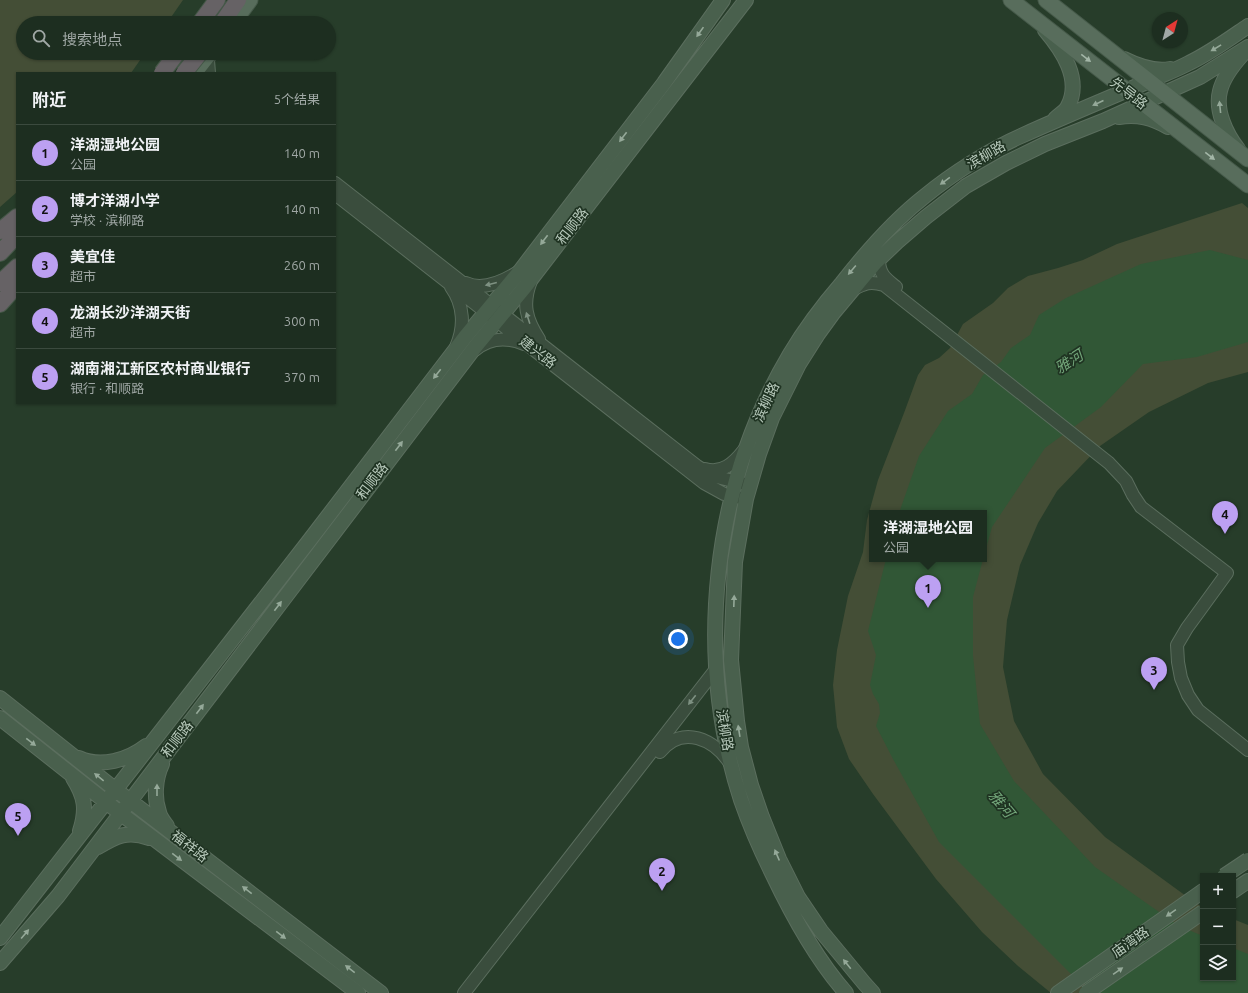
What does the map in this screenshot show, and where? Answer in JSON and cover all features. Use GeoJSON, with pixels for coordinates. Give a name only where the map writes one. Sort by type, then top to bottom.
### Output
{"type":"FeatureCollection","features":[{"type":"Feature","properties":{"kind":"highway"},"geometry":{"type":"LineString","coordinates":[[205,16],[217,0]]}},
{"type":"Feature","properties":{"kind":"highway"},"geometry":{"type":"LineString","coordinates":[[227,16],[238,0]]}},
{"type":"Feature","properties":{"kind":"highway"},"geometry":{"type":"LineString","coordinates":[[185,72],[194,60]]}},
{"type":"Feature","properties":{"kind":"highway"},"geometry":{"type":"LineString","coordinates":[[0,231],[16,219]]}},
{"type":"Feature","properties":{"kind":"highway"},"geometry":{"type":"LineString","coordinates":[[0,253],[16,236]]}},
{"type":"Feature","properties":{"kind":"highway"},"geometry":{"type":"LineString","coordinates":[[0,283],[16,268]]}},
{"type":"Feature","properties":{"kind":"highway"},"geometry":{"type":"LineString","coordinates":[[0,304],[16,286]]}},
{"type":"Feature","properties":{"kind":"main road"},"geometry":{"type":"LineString","coordinates":[[200,16],[212,0]]}},
{"type":"Feature","properties":{"kind":"main road"},"geometry":{"type":"LineString","coordinates":[[238,16],[250,0]]}},
{"type":"Feature","properties":{"kind":"main road","name":"和顺路"},"geometry":{"type":"LineString","coordinates":[[527,273],[723,0]]}},
{"type":"Feature","properties":{"kind":"main road","name":"和顺路"},"geometry":{"type":"LineString","coordinates":[[0,963],[58,896],[467,357],[495,313],[746,0]]}},
{"type":"Feature","properties":{"kind":"main road","name":"先导路"},"geometry":{"type":"LineString","coordinates":[[1011,0],[1248,185]]}},
{"type":"Feature","properties":{"kind":"main road","name":"先导路"},"geometry":{"type":"LineString","coordinates":[[1046,0],[1245,156]]}},
{"type":"Feature","properties":{"kind":"main road"},"geometry":{"type":"LineString","coordinates":[[1037,20],[1063,55],[1070,68],[1073,84],[1068,107],[1049,124]]}},
{"type":"Feature","properties":{"kind":"main road","name":"滨柳路"},"geometry":{"type":"LineString","coordinates":[[873,993],[821,931],[798,897],[779,859],[762,817],[744,760],[737,721],[732,660],[735,562],[746,499],[743,484],[750,440],[769,394],[790,354],[818,313],[878,239],[923,197],[948,179],[1019,137],[1189,63],[1221,45],[1248,26]]}},
{"type":"Feature","properties":{"kind":"main road"},"geometry":{"type":"LineString","coordinates":[[1245,156],[1230,139],[1219,108],[1220,92],[1227,74],[1248,48]]}},
{"type":"Feature","properties":{"kind":"main road","name":"滨柳路"},"geometry":{"type":"LineString","coordinates":[[846,993],[809,941],[785,899],[762,853],[742,800],[729,752],[720,703],[716,669],[716,619],[718,571],[732,496],[743,484],[759,454],[772,418],[787,387],[799,364],[818,334],[851,291],[879,259],[897,242],[966,186],[1006,163],[1045,144],[1143,103],[1200,77],[1248,48]]}},
{"type":"Feature","properties":{"kind":"main road"},"geometry":{"type":"LineString","coordinates":[[1110,51],[1151,69],[1165,70],[1189,63]]}},
{"type":"Feature","properties":{"kind":"main road"},"geometry":{"type":"LineString","coordinates":[[195,72],[204,60]]}},
{"type":"Feature","properties":{"kind":"main road"},"geometry":{"type":"LineString","coordinates":[[1103,120],[1130,115],[1144,116],[1158,121],[1189,139]]}},
{"type":"Feature","properties":{"kind":"main road"},"geometry":{"type":"LineString","coordinates":[[0,235],[16,219]]}},
{"type":"Feature","properties":{"kind":"main road"},"geometry":{"type":"LineString","coordinates":[[0,291],[16,275]]}},
{"type":"Feature","properties":{"kind":"main road","name":"和顺路"},"geometry":{"type":"LineString","coordinates":[[0,938],[451,356],[495,313]]}},
{"type":"Feature","properties":{"kind":"main road","name":"福祥路"},"geometry":{"type":"LineString","coordinates":[[0,698],[116,790],[381,993]]}},
{"type":"Feature","properties":{"kind":"main road","name":"福祥路"},"geometry":{"type":"LineString","coordinates":[[0,718],[120,813],[358,993]]}},
{"type":"Feature","properties":{"kind":"main road"},"geometry":{"type":"LineString","coordinates":[[72,755],[91,762],[119,760],[143,749],[153,741]]}},
{"type":"Feature","properties":{"kind":"main road"},"geometry":{"type":"LineString","coordinates":[[167,752],[160,768],[156,785],[157,800],[159,814],[167,826],[177,836]]}},
{"type":"Feature","properties":{"kind":"main road"},"geometry":{"type":"LineString","coordinates":[[62,767],[80,790],[83,801],[83,821],[76,839]]}},
{"type":"Feature","properties":{"kind":"main road"},"geometry":{"type":"LineString","coordinates":[[86,859],[96,848],[119,836],[131,834],[142,836],[163,846]]}},
{"type":"Feature","properties":{"kind":"main road"},"geometry":{"type":"LineString","coordinates":[[1228,873],[1248,860]]}},
{"type":"Feature","properties":{"kind":"main road"},"geometry":{"type":"LineString","coordinates":[[1236,889],[1248,881]]}},
{"type":"Feature","properties":{"kind":"main road","name":"庙湾路"},"geometry":{"type":"LineString","coordinates":[[1058,993],[1200,893]]}},
{"type":"Feature","properties":{"kind":"main road","name":"庙湾路"},"geometry":{"type":"LineString","coordinates":[[1086,993],[1200,914]]}},
{"type":"Feature","properties":{"kind":"street"},"geometry":{"type":"LineString","coordinates":[[208,60],[208,72]]}},
{"type":"Feature","properties":{"kind":"street"},"geometry":{"type":"LineString","coordinates":[[167,61],[192,72]]}},
{"type":"Feature","properties":{"kind":"street"},"geometry":{"type":"LineString","coordinates":[[167,61],[179,72]]}},
{"type":"Feature","properties":{"kind":"street"},"geometry":{"type":"LineString","coordinates":[[336,184],[460,281],[495,313],[549,350],[700,468],[713,476],[743,484]]}},
{"type":"Feature","properties":{"kind":"street","name":"建兴路"},"geometry":{"type":"LineString","coordinates":[[336,195],[440,276],[495,313],[535,350],[704,483],[724,494],[746,499]]}},
{"type":"Feature","properties":{"kind":"street"},"geometry":{"type":"LineString","coordinates":[[879,259],[880,270],[886,283],[1109,463],[1132,485],[1150,508],[1234,572],[1191,630],[1182,647],[1182,662],[1185,678],[1192,694],[1202,707],[1248,744]]}},
{"type":"Feature","properties":{"kind":"street"},"geometry":{"type":"LineString","coordinates":[[460,281],[471,286],[487,286],[527,273],[527,316],[539,339],[549,350]]}},
{"type":"Feature","properties":{"kind":"street"},"geometry":{"type":"LineString","coordinates":[[440,276],[452,287],[457,296],[462,315],[460,335],[451,356]]}},
{"type":"Feature","properties":{"kind":"street"},"geometry":{"type":"LineString","coordinates":[[851,291],[864,284],[874,282],[886,283]]}},
{"type":"Feature","properties":{"kind":"street"},"geometry":{"type":"LineString","coordinates":[[467,357],[477,348],[496,340],[516,341],[535,350]]}},
{"type":"Feature","properties":{"kind":"street"},"geometry":{"type":"LineString","coordinates":[[700,468],[717,470],[725,468],[732,464],[744,451],[750,440]]}},
{"type":"Feature","properties":{"kind":"street"},"geometry":{"type":"LineString","coordinates":[[704,483],[712,490],[722,505],[726,517],[726,524]]}},
{"type":"Feature","properties":{"kind":"street"},"geometry":{"type":"LineString","coordinates":[[1132,485],[1135,498],[1141,507],[1227,573],[1187,628],[1177,645],[1178,662],[1181,678],[1188,695],[1198,710],[1248,750]]}},
{"type":"Feature","properties":{"kind":"street"},"geometry":{"type":"LineString","coordinates":[[464,993],[716,669]]}},
{"type":"Feature","properties":{"kind":"street"},"geometry":{"type":"LineString","coordinates":[[472,993],[657,755],[670,742],[679,738],[688,737],[712,744],[720,751],[733,769]]}},
{"type":"Feature","properties":{"kind":"shaded area"},"geometry":{"type":"Polygon","coordinates":[[[0,0],[183,0],[172,16],[16,16],[16,60],[140,60],[132,72],[16,72],[16,193],[0,207],[0,0]]]}},
{"type":"Feature","properties":{"kind":"shaded area"},"geometry":{"type":"Polygon","coordinates":[[[1242,203],[1248,208],[1248,372],[1208,383],[1149,412],[1100,446],[1057,491],[1038,523],[1020,565],[1007,620],[1003,667],[1014,721],[1043,774],[1105,837],[1200,905],[1200,981],[1236,981],[1236,920],[1248,925],[1248,993],[1051,993],[1018,966],[982,932],[936,879],[849,759],[837,727],[833,685],[837,650],[848,596],[863,552],[869,513],[869,562],[987,562],[987,510],[870,510],[878,480],[918,375],[925,365],[939,358],[950,348],[963,324],[993,303],[1008,288],[1028,276],[1083,260],[1117,244],[1242,203]]]}},
{"type":"Feature","properties":{"kind":"water","name":"雅河"},"geometry":{"type":"Polygon","coordinates":[[[1210,250],[1248,260],[1248,342],[1197,357],[1143,364],[1101,407],[1045,448],[992,527],[987,545],[987,510],[900,510],[919,456],[948,411],[972,394],[983,375],[1001,362],[1011,348],[1030,335],[1039,315],[1066,298],[1141,264],[1210,250]]]}},
{"type":"Feature","properties":{"kind":"water","name":"雅河"},"geometry":{"type":"Polygon","coordinates":[[[885,562],[982,562],[973,597],[973,656],[980,724],[1014,781],[1095,867],[1179,926],[1200,935],[1200,981],[1236,981],[1236,949],[1248,954],[1248,993],[1098,993],[1070,973],[939,842],[876,726],[880,713],[879,704],[870,685],[876,655],[868,631],[885,562]]]}},
{"type":"Feature","properties":{"kind":"place","name":"龙湖长沙洋湖天街"},"geometry":{"type":"Point","coordinates":[1225,534]}},
{"type":"Feature","properties":{"kind":"place","name":"洋湖湿地公园"},"geometry":{"type":"Point","coordinates":[928,608]}},
{"type":"Feature","properties":{"kind":"place","name":"美宜佳"},"geometry":{"type":"Point","coordinates":[1154,690]}},
{"type":"Feature","properties":{"kind":"place","name":"湖南湘江新区农村商业银行"},"geometry":{"type":"Point","coordinates":[18,836]}},
{"type":"Feature","properties":{"kind":"place","name":"博才洋湖小学"},"geometry":{"type":"Point","coordinates":[662,891]}}]}
